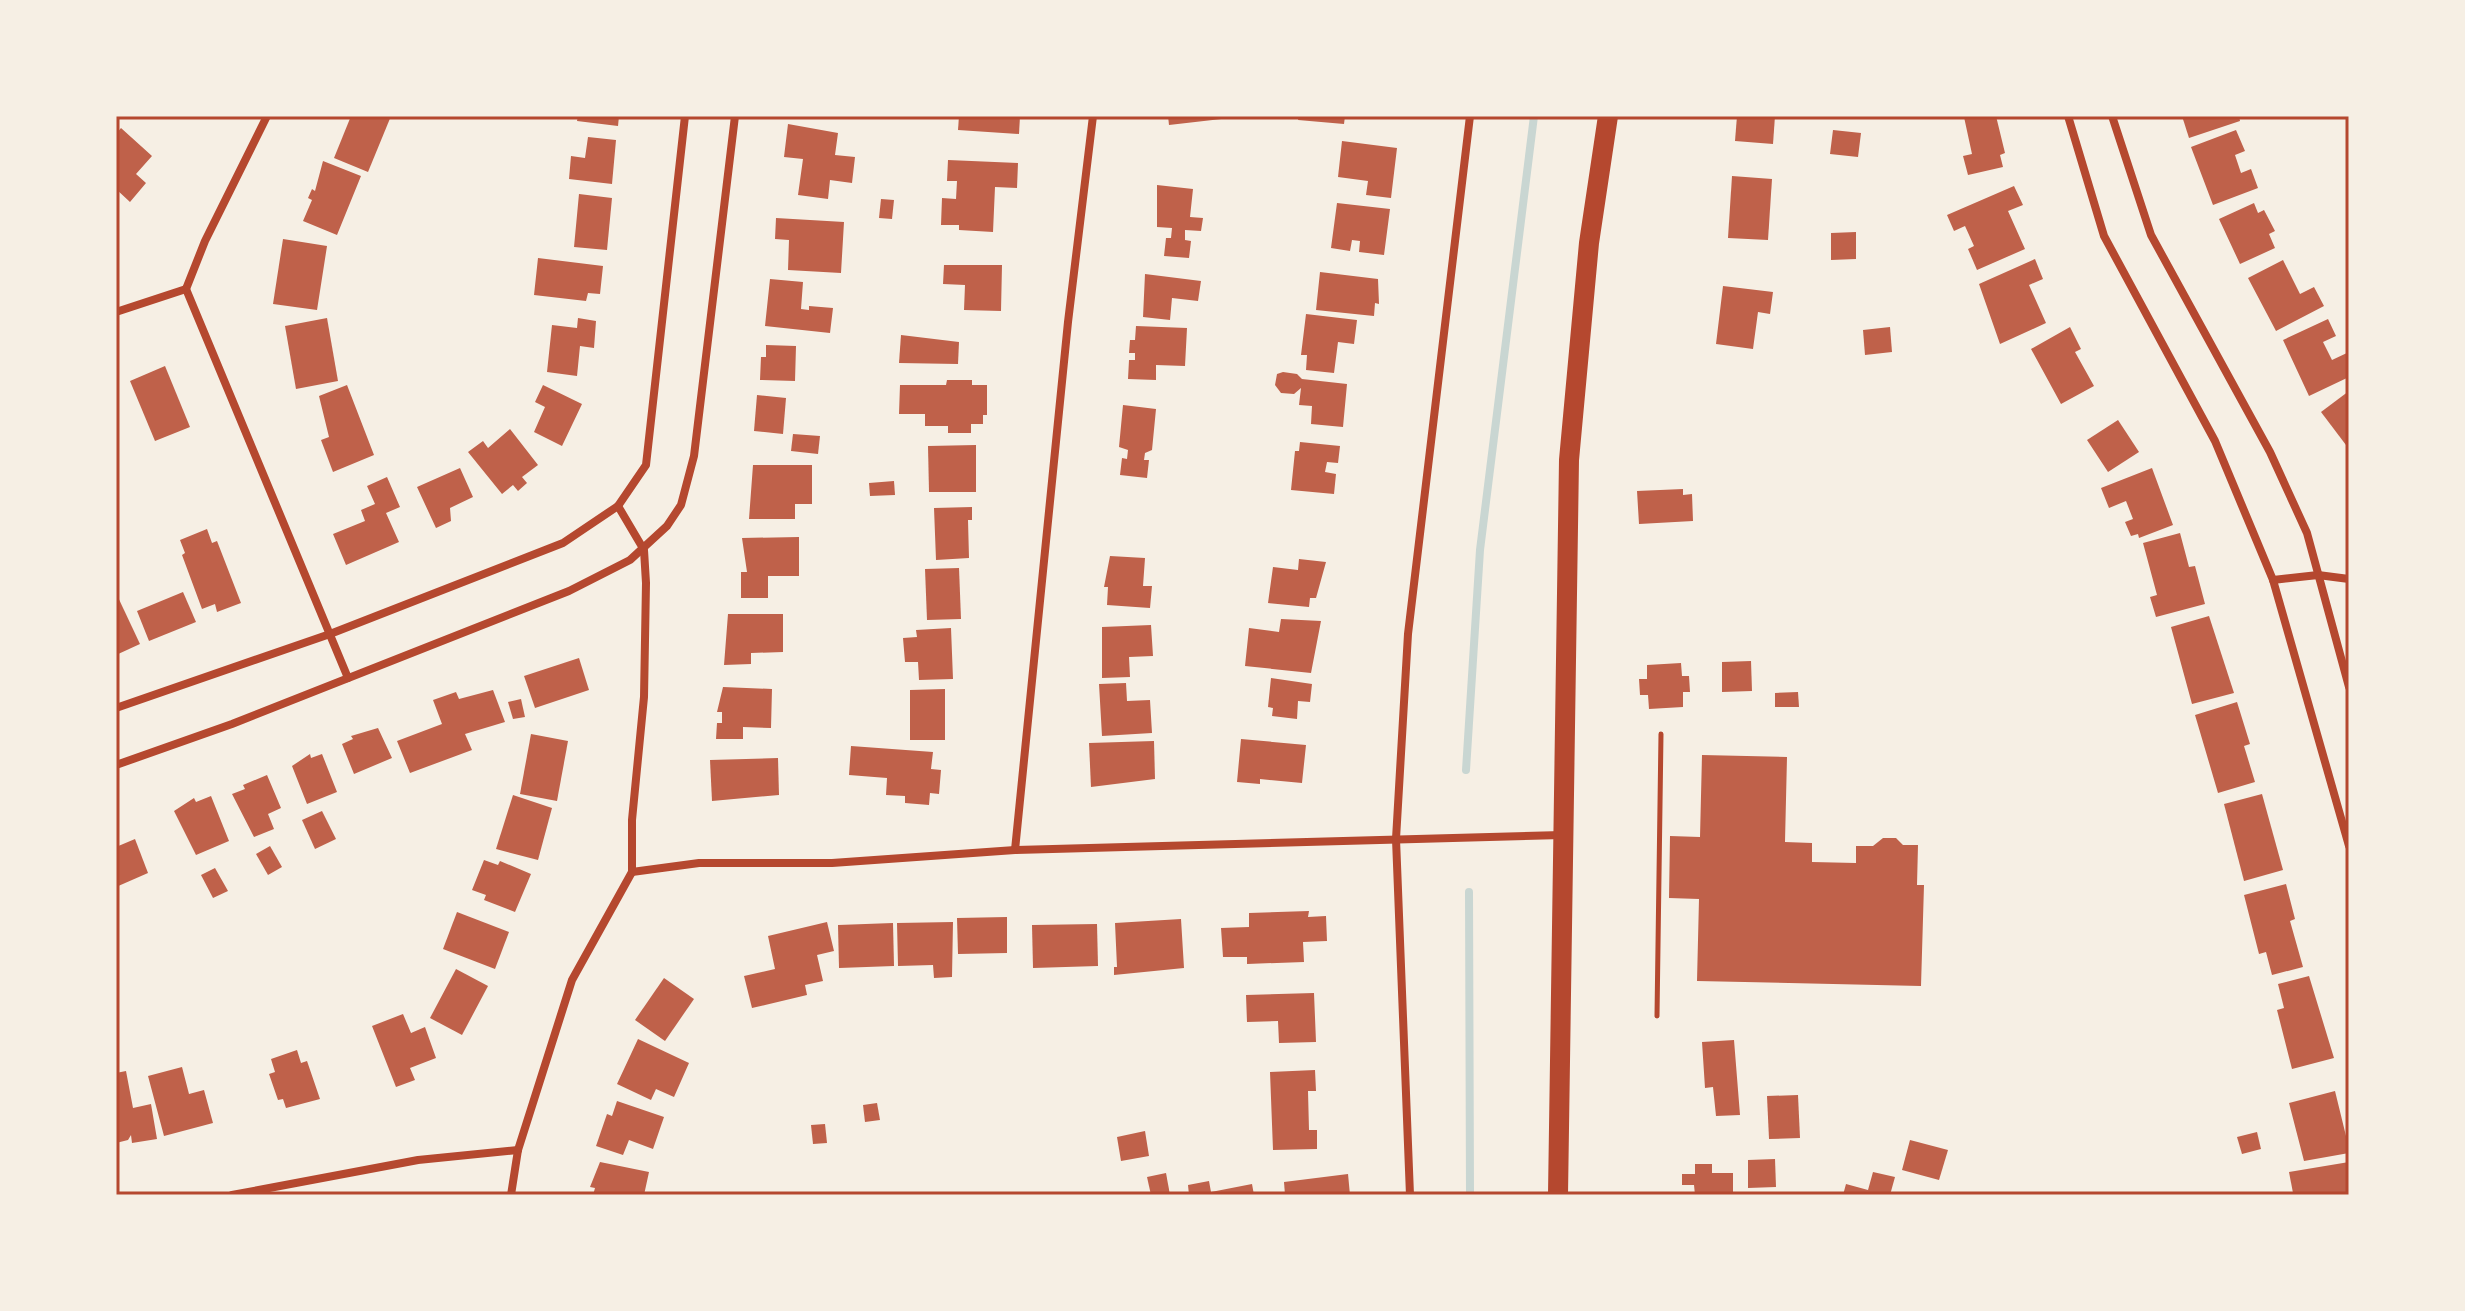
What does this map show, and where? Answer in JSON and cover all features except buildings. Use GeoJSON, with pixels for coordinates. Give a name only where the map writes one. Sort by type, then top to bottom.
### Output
{"type":"FeatureCollection","features":[{"type":"Feature","properties":{"kind":"main road"},"geometry":{"type":"LineString","coordinates":[[1558,1195],[1569,460],[1589,243],[1608,116]]}},
{"type":"Feature","properties":{"kind":"street"},"geometry":{"type":"LineString","coordinates":[[267,116],[205,241],[186,289],[348,678]]}},
{"type":"Feature","properties":{"kind":"street"},"geometry":{"type":"LineString","coordinates":[[116,708],[330,634],[563,543],[618,506],[646,465],[685,116]]}},
{"type":"Feature","properties":{"kind":"street"},"geometry":{"type":"LineString","coordinates":[[116,765],[569,591],[644,550],[681,505],[694,456],[735,116]]}},
{"type":"Feature","properties":{"kind":"street"},"geometry":{"type":"LineString","coordinates":[[1015,850],[1068,322],[1093,116]]}},
{"type":"Feature","properties":{"kind":"street"},"geometry":{"type":"LineString","coordinates":[[1410,1195],[1396,839],[1408,634],[1470,116]]}},
{"type":"Feature","properties":{"kind":"street"},"geometry":{"type":"LineString","coordinates":[[2068,116],[2104,236],[2215,441],[2273,580],[2349,846]]}},
{"type":"Feature","properties":{"kind":"street"},"geometry":{"type":"LineString","coordinates":[[2112,116],[2151,235],[2270,452],[2307,533],[2349,687]]}},
{"type":"Feature","properties":{"kind":"street"},"geometry":{"type":"LineString","coordinates":[[116,312],[186,289]]}},
{"type":"Feature","properties":{"kind":"street"},"geometry":{"type":"LineString","coordinates":[[511,1195],[518,1150],[572,980],[632,872],[632,820],[644,697],[644,550],[618,506]]}},
{"type":"Feature","properties":{"kind":"street"},"geometry":{"type":"LineString","coordinates":[[2273,580],[2318,575],[2349,579]]}},
{"type":"Feature","properties":{"kind":"street"},"geometry":{"type":"LineString","coordinates":[[632,872],[699,863],[832,863],[1015,850],[1563,835]]}},
{"type":"Feature","properties":{"kind":"street"},"geometry":{"type":"LineString","coordinates":[[232,1195],[418,1160],[518,1150]]}},
{"type":"Feature","properties":{"kind":"path"},"geometry":{"type":"LineString","coordinates":[[1657,1016],[1661,734]]}},
{"type":"Feature","properties":{"kind":"waterway"},"geometry":{"type":"LineString","coordinates":[[1466,770],[1480,550],[1534,116]]}},
{"type":"Feature","properties":{"kind":"waterway"},"geometry":{"type":"LineString","coordinates":[[1469,892],[1470,1195]]}}]}
